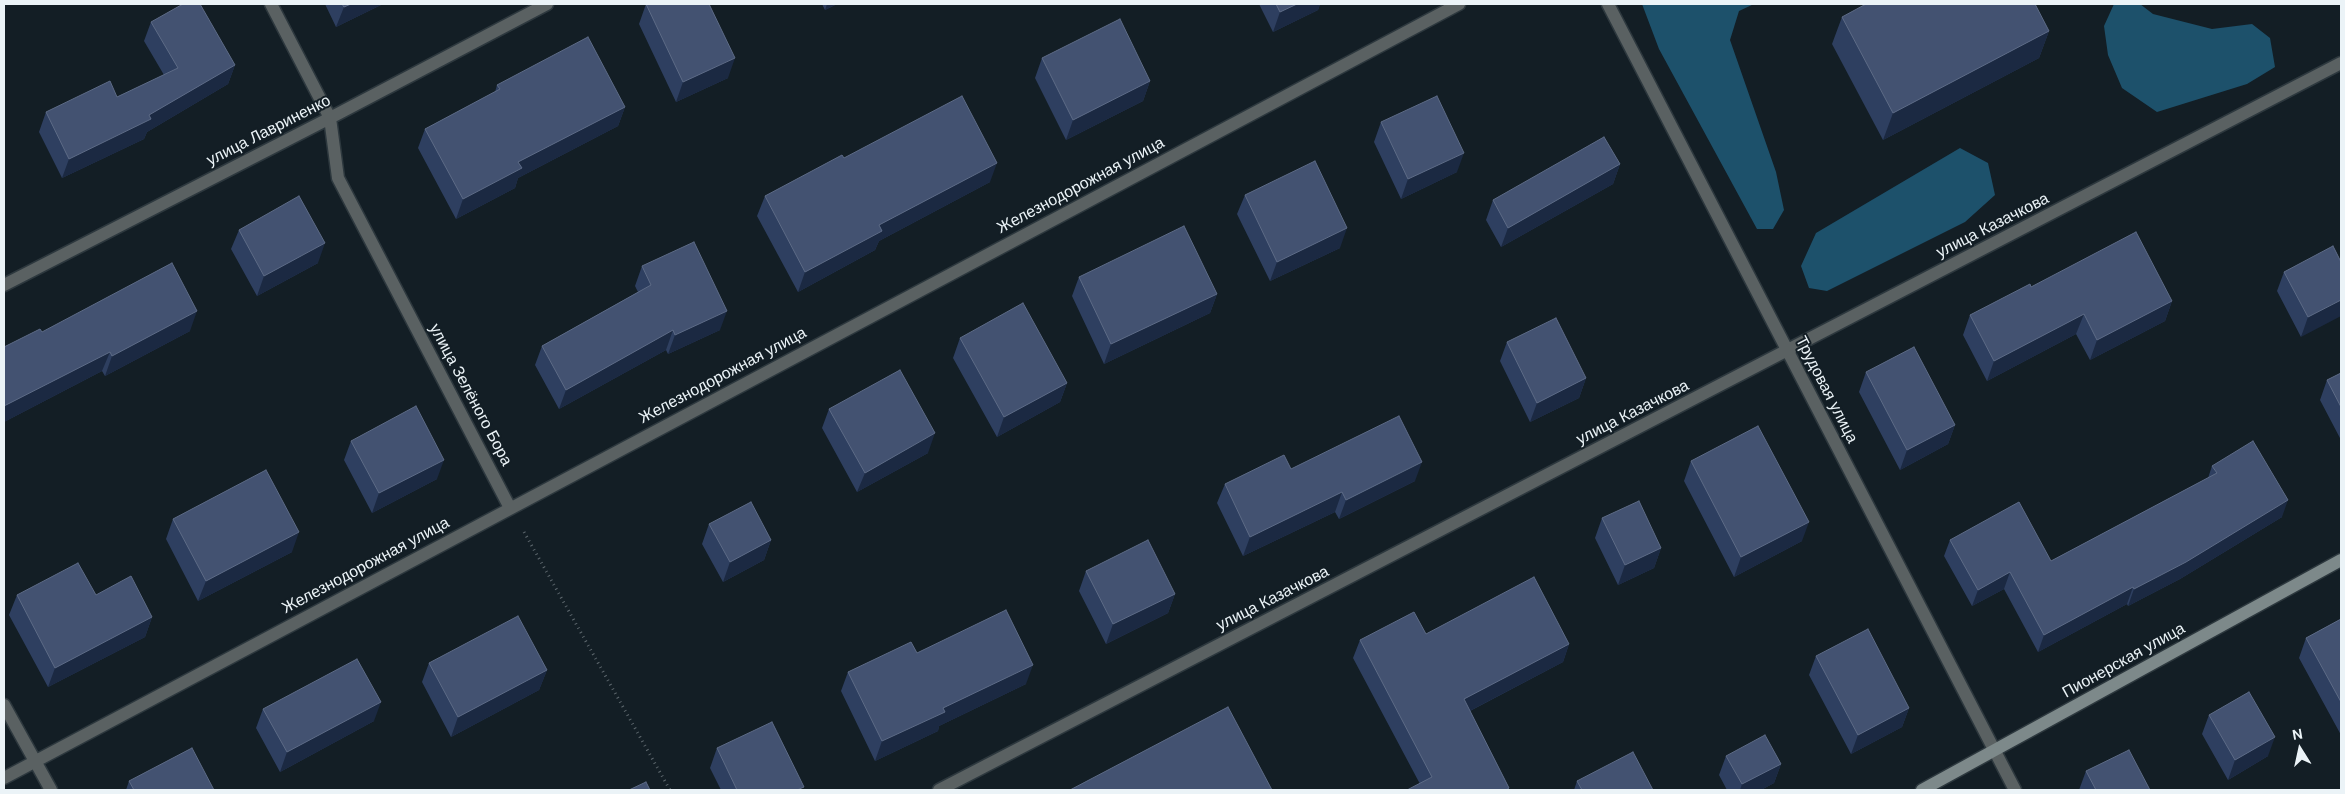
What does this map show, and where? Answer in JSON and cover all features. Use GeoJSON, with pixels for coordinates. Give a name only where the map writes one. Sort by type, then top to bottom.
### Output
{"type":"FeatureCollection","features":[{"type":"Feature","properties":{"kind":"street","name":"улица Зелёного Бора"},"geometry":{"type":"LineString","coordinates":[[271,4],[330,118],[338,178],[510,508]]}},
{"type":"Feature","properties":{"kind":"street","name":"улица Лавриненко"},"geometry":{"type":"LineString","coordinates":[[4,285],[330,118],[547,4]]}},
{"type":"Feature","properties":{"kind":"street","name":"Железнодорожная улица"},"geometry":{"type":"LineString","coordinates":[[4,778],[1460,4]]}},
{"type":"Feature","properties":{"kind":"street","name":"Трудовая улица"},"geometry":{"type":"LineString","coordinates":[[1608,4],[2015,790]]}},
{"type":"Feature","properties":{"kind":"street","name":"улица Казачкова"},"geometry":{"type":"LineString","coordinates":[[940,790],[2341,63]]}},
{"type":"Feature","properties":{"kind":"street","name":"Пионерская улица"},"geometry":{"type":"LineString","coordinates":[[1922,790],[2341,560]]}},
{"type":"Feature","properties":{"kind":"street"},"geometry":{"type":"LineString","coordinates":[[4,705],[51,790]]}},
{"type":"Feature","properties":{"kind":"path"},"geometry":{"type":"LineString","coordinates":[[510,508],[670,790]]}},
{"type":"Feature","properties":{"kind":"shaded area"},"geometry":{"type":"Polygon","coordinates":[[[1642,4],[1754,4],[1739,11],[1730,40],[1776,172],[1784,210],[1773,229],[1757,229],[1659,49],[1642,4]]]}},
{"type":"Feature","properties":{"kind":"shaded area"},"geometry":{"type":"Polygon","coordinates":[[[2114,4],[2140,4],[2153,14],[2212,29],[2252,24],[2270,38],[2275,67],[2247,84],[2157,112],[2122,88],[2108,55],[2104,26],[2114,4]]]}},
{"type":"Feature","properties":{"kind":"shaded area"},"geometry":{"type":"Polygon","coordinates":[[[1960,148],[1988,163],[1995,195],[1965,222],[1827,291],[1809,288],[1801,266],[1816,233],[1960,148]]]}},
{"type":"Feature","properties":{"kind":"building"},"geometry":{"type":"Polygon","coordinates":[[[183,4],[200,4],[235,65],[149,115],[151,119],[69,159],[46,112],[110,81],[117,97],[178,68],[151,22],[183,4]]]}},
{"type":"Feature","properties":{"kind":"building"},"geometry":{"type":"Polygon","coordinates":[[[646,4],[709,4],[735,58],[683,82],[646,4]]]}},
{"type":"Feature","properties":{"kind":"building"},"geometry":{"type":"Polygon","coordinates":[[[1276,4],[1297,4],[1280,12],[1276,4]]]}},
{"type":"Feature","properties":{"kind":"building"},"geometry":{"type":"Polygon","coordinates":[[[1866,4],[2035,4],[2049,31],[1893,113],[1842,17],[1866,4]]]}},
{"type":"Feature","properties":{"kind":"building"},"geometry":{"type":"Polygon","coordinates":[[[1120,19],[1150,81],[1073,120],[1042,58],[1120,19]]]}},
{"type":"Feature","properties":{"kind":"building"},"geometry":{"type":"Polygon","coordinates":[[[588,37],[625,107],[518,162],[522,168],[463,199],[425,129],[500,89],[497,85],[588,37]]]}},
{"type":"Feature","properties":{"kind":"building"},"geometry":{"type":"Polygon","coordinates":[[[962,96],[997,163],[879,225],[882,231],[805,272],[765,196],[842,155],[844,158],[962,96]]]}},
{"type":"Feature","properties":{"kind":"building"},"geometry":{"type":"Polygon","coordinates":[[[1437,96],[1464,153],[1408,179],[1381,122],[1437,96]]]}},
{"type":"Feature","properties":{"kind":"building"},"geometry":{"type":"Polygon","coordinates":[[[1604,137],[1620,164],[1508,228],[1493,200],[1604,137]]]}},
{"type":"Feature","properties":{"kind":"building"},"geometry":{"type":"Polygon","coordinates":[[[1315,161],[1347,228],[1277,262],[1245,195],[1315,161]]]}},
{"type":"Feature","properties":{"kind":"building"},"geometry":{"type":"Polygon","coordinates":[[[299,196],[325,243],[264,276],[239,230],[299,196]]]}},
{"type":"Feature","properties":{"kind":"building"},"geometry":{"type":"Polygon","coordinates":[[[1184,226],[1217,294],[1111,344],[1079,277],[1184,226]]]}},
{"type":"Feature","properties":{"kind":"building"},"geometry":{"type":"Polygon","coordinates":[[[2136,232],[2172,301],[2097,340],[2084,314],[1994,361],[1970,315],[2030,284],[2031,287],[2136,232]]]}},
{"type":"Feature","properties":{"kind":"building"},"geometry":{"type":"Polygon","coordinates":[[[694,242],[727,311],[675,335],[673,330],[566,390],[542,346],[651,285],[642,266],[694,242]]]}},
{"type":"Feature","properties":{"kind":"building"},"geometry":{"type":"Polygon","coordinates":[[[2333,246],[2341,262],[2341,300],[2308,317],[2284,272],[2333,246]]]}},
{"type":"Feature","properties":{"kind":"building"},"geometry":{"type":"Polygon","coordinates":[[[172,263],[197,311],[112,356],[110,352],[4,406],[4,347],[40,329],[42,332],[172,263]]]}},
{"type":"Feature","properties":{"kind":"building"},"geometry":{"type":"Polygon","coordinates":[[[1023,303],[1067,383],[1004,417],[960,338],[1023,303]]]}},
{"type":"Feature","properties":{"kind":"building"},"geometry":{"type":"Polygon","coordinates":[[[1556,318],[1586,378],[1537,403],[1507,342],[1556,318]]]}},
{"type":"Feature","properties":{"kind":"building"},"geometry":{"type":"Polygon","coordinates":[[[1914,347],[1955,425],[1907,450],[1866,372],[1914,347]]]}},
{"type":"Feature","properties":{"kind":"building"},"geometry":{"type":"Polygon","coordinates":[[[900,370],[935,433],[865,473],[829,409],[900,370]]]}},
{"type":"Feature","properties":{"kind":"building"},"geometry":{"type":"Polygon","coordinates":[[[2341,373],[2341,407],[2327,380],[2341,373]]]}},
{"type":"Feature","properties":{"kind":"building"},"geometry":{"type":"Polygon","coordinates":[[[416,406],[444,460],[379,493],[351,441],[416,406]]]}},
{"type":"Feature","properties":{"kind":"building"},"geometry":{"type":"Polygon","coordinates":[[[1399,416],[1422,462],[1346,500],[1342,492],[1250,537],[1225,484],[1284,455],[1291,469],[1399,416]]]}},
{"type":"Feature","properties":{"kind":"building"},"geometry":{"type":"Polygon","coordinates":[[[1758,426],[1809,522],[1741,557],[1691,461],[1758,426]]]}},
{"type":"Feature","properties":{"kind":"building"},"geometry":{"type":"Polygon","coordinates":[[[2253,441],[2288,500],[2186,562],[2134,589],[2133,587],[2044,635],[2010,572],[1978,590],[1950,540],[2019,502],[2051,561],[2217,473],[2212,466],[2253,441]]]}},
{"type":"Feature","properties":{"kind":"building"},"geometry":{"type":"Polygon","coordinates":[[[266,470],[299,532],[206,581],[173,519],[266,470]]]}},
{"type":"Feature","properties":{"kind":"building"},"geometry":{"type":"Polygon","coordinates":[[[1639,501],[1661,548],[1625,565],[1602,518],[1639,501]]]}},
{"type":"Feature","properties":{"kind":"building"},"geometry":{"type":"Polygon","coordinates":[[[751,502],[771,540],[730,562],[709,524],[751,502]]]}},
{"type":"Feature","properties":{"kind":"building"},"geometry":{"type":"Polygon","coordinates":[[[1148,540],[1175,594],[1113,624],[1086,571],[1148,540]]]}},
{"type":"Feature","properties":{"kind":"building"},"geometry":{"type":"Polygon","coordinates":[[[78,563],[96,595],[131,576],[152,617],[55,668],[17,595],[78,563]]]}},
{"type":"Feature","properties":{"kind":"building"},"geometry":{"type":"Polygon","coordinates":[[[1534,577],[1569,644],[1464,699],[1509,788],[1506,790],[1407,790],[1432,777],[1360,640],[1414,612],[1426,634],[1534,577]]]}},
{"type":"Feature","properties":{"kind":"building"},"geometry":{"type":"Polygon","coordinates":[[[1006,610],[1033,665],[943,708],[945,712],[882,741],[848,672],[911,642],[917,653],[1006,610]]]}},
{"type":"Feature","properties":{"kind":"building"},"geometry":{"type":"Polygon","coordinates":[[[518,616],[547,670],[458,717],[429,663],[518,616]]]}},
{"type":"Feature","properties":{"kind":"building"},"geometry":{"type":"Polygon","coordinates":[[[2341,619],[2341,702],[2306,638],[2341,619]]]}},
{"type":"Feature","properties":{"kind":"building"},"geometry":{"type":"Polygon","coordinates":[[[1868,629],[1909,708],[1858,735],[1816,656],[1868,629]]]}},
{"type":"Feature","properties":{"kind":"building"},"geometry":{"type":"Polygon","coordinates":[[[357,659],[381,702],[287,752],[263,709],[357,659]]]}},
{"type":"Feature","properties":{"kind":"building"},"geometry":{"type":"Polygon","coordinates":[[[2249,692],[2275,737],[2235,760],[2209,715],[2249,692]]]}},
{"type":"Feature","properties":{"kind":"building"},"geometry":{"type":"Polygon","coordinates":[[[1228,707],[1272,790],[1070,790],[1228,707]]]}},
{"type":"Feature","properties":{"kind":"building"},"geometry":{"type":"Polygon","coordinates":[[[772,722],[804,787],[797,790],[737,790],[717,748],[772,722]]]}},
{"type":"Feature","properties":{"kind":"building"},"geometry":{"type":"Polygon","coordinates":[[[1765,735],[1781,764],[1742,784],[1726,756],[1765,735]]]}},
{"type":"Feature","properties":{"kind":"building"},"geometry":{"type":"Polygon","coordinates":[[[192,748],[214,790],[134,790],[129,781],[192,748]]]}},
{"type":"Feature","properties":{"kind":"building"},"geometry":{"type":"Polygon","coordinates":[[[2129,750],[2150,790],[2096,790],[2086,771],[2129,750]]]}},
{"type":"Feature","properties":{"kind":"building"},"geometry":{"type":"Polygon","coordinates":[[[1633,752],[1653,790],[1582,790],[1577,781],[1633,752]]]}},
{"type":"Feature","properties":{"kind":"building"},"geometry":{"type":"Polygon","coordinates":[[[646,782],[650,790],[629,790],[646,782]]]}}]}
